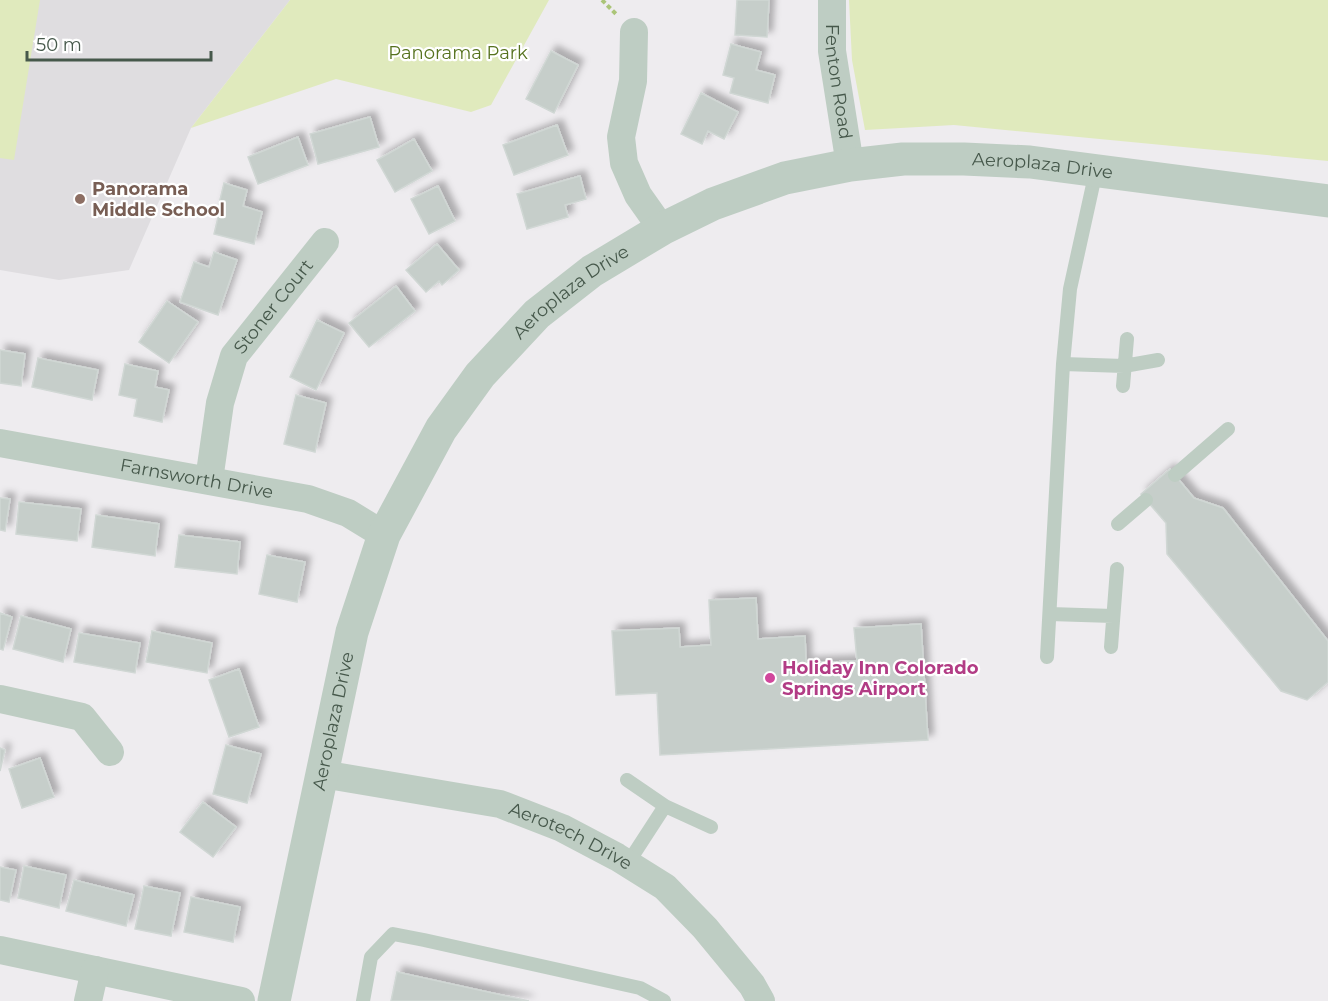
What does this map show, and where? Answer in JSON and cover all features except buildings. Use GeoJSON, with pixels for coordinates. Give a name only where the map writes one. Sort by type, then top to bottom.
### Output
{"type":"FeatureCollection","features":[{"type":"Feature","properties":{"kind":"street","name":"Fenton Road"},"geometry":{"type":"LineString","coordinates":[[832,0],[832,51],[850,165]]}},
{"type":"Feature","properties":{"kind":"street"},"geometry":{"type":"LineString","coordinates":[[634,32],[633,81],[621,137],[624,163],[638,195],[662,229]]}},
{"type":"Feature","properties":{"kind":"street","name":"Aeroplaza Drive"},"geometry":{"type":"LineString","coordinates":[[274,1001],[352,632],[384,535],[441,429],[480,375],[537,314],[592,271],[662,229],[713,204],[785,178],[850,165],[903,159],[1030,162],[1328,201]]}},
{"type":"Feature","properties":{"kind":"street","name":"Stoner Court"},"geometry":{"type":"LineString","coordinates":[[209,480],[220,403],[234,356],[325,242]]}},
{"type":"Feature","properties":{"kind":"street","name":"Farnsworth Drive"},"geometry":{"type":"LineString","coordinates":[[0,443],[308,499],[348,513],[384,535]]}},
{"type":"Feature","properties":{"kind":"street"},"geometry":{"type":"LineString","coordinates":[[0,699],[82,717],[110,752]]}},
{"type":"Feature","properties":{"kind":"street","name":"Aerotech Drive"},"geometry":{"type":"LineString","coordinates":[[322,774],[500,804],[562,828],[628,863],[665,887],[705,928],[752,985],[761,1001]]}},
{"type":"Feature","properties":{"kind":"street"},"geometry":{"type":"LineString","coordinates":[[0,950],[241,1001]]}},
{"type":"Feature","properties":{"kind":"street"},"geometry":{"type":"LineString","coordinates":[[88,1001],[95,970]]}},
{"type":"Feature","properties":{"kind":"lane"},"geometry":{"type":"LineString","coordinates":[[1047,657],[1063,364],[1070,289],[1096,171]]}},
{"type":"Feature","properties":{"kind":"lane"},"geometry":{"type":"LineString","coordinates":[[1124,386],[1127,339]]}},
{"type":"Feature","properties":{"kind":"lane"},"geometry":{"type":"LineString","coordinates":[[1063,364],[1124,366],[1158,360]]}},
{"type":"Feature","properties":{"kind":"lane"},"geometry":{"type":"LineString","coordinates":[[1175,475],[1228,429]]}},
{"type":"Feature","properties":{"kind":"lane"},"geometry":{"type":"LineString","coordinates":[[1118,524],[1146,500]]}},
{"type":"Feature","properties":{"kind":"lane"},"geometry":{"type":"LineString","coordinates":[[1111,647],[1117,569]]}},
{"type":"Feature","properties":{"kind":"lane"},"geometry":{"type":"LineString","coordinates":[[1050,614],[1113,616]]}},
{"type":"Feature","properties":{"kind":"lane"},"geometry":{"type":"LineString","coordinates":[[627,780],[665,807],[711,827]]}},
{"type":"Feature","properties":{"kind":"lane"},"geometry":{"type":"LineString","coordinates":[[628,863],[665,807]]}},
{"type":"Feature","properties":{"kind":"lane"},"geometry":{"type":"LineString","coordinates":[[363,1001],[371,957],[393,934],[640,988],[664,1001]]}},
{"type":"Feature","properties":{"kind":"shaded area","name":"Panorama Middle School"},"geometry":{"type":"Polygon","coordinates":[[[0,0],[290,0],[191,128],[129,270],[59,280],[0,270],[0,0]]]}},
{"type":"Feature","properties":{"kind":"green space"},"geometry":{"type":"Polygon","coordinates":[[[0,0],[40,0],[14,160],[0,158],[0,0]]]}},
{"type":"Feature","properties":{"kind":"green space","name":"Panorama Park"},"geometry":{"type":"Polygon","coordinates":[[[290,0],[549,0],[491,105],[471,112],[336,79],[191,128],[290,0]]]}},
{"type":"Feature","properties":{"kind":"green space"},"geometry":{"type":"Polygon","coordinates":[[[849,0],[1328,0],[1328,161],[954,125],[865,130],[852,60],[849,0]]]}},
{"type":"Feature","properties":{"kind":"place","name":"Panorama Middle School"},"geometry":{"type":"Point","coordinates":[80,199]}},
{"type":"Feature","properties":{"kind":"place","name":"Holiday Inn Colorado Springs Airport"},"geometry":{"type":"Point","coordinates":[770,678]}}]}
